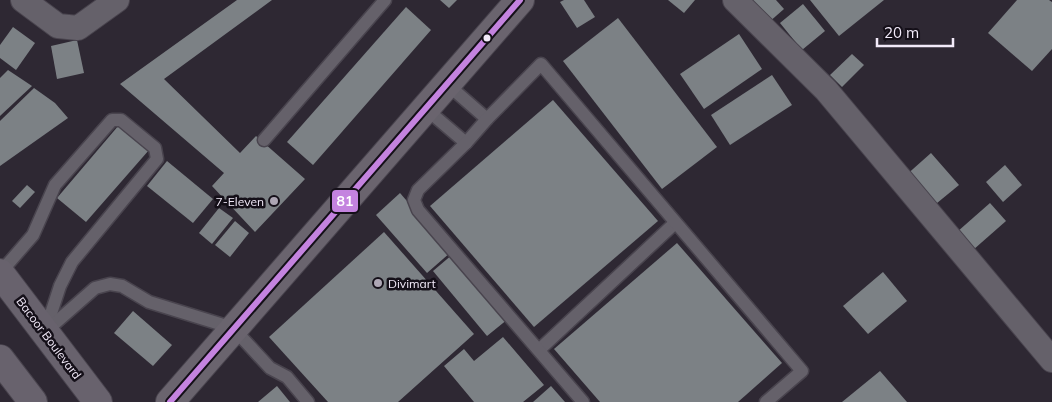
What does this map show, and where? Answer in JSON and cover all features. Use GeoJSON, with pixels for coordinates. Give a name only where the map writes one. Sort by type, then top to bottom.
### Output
{"type":"FeatureCollection","features":[{"type":"Feature","properties":{"kind":"main road"},"geometry":{"type":"LineString","coordinates":[[170,402],[520,0]]}},
{"type":"Feature","properties":{"kind":"main road","name":"Bacoor Boulevard"},"geometry":{"type":"LineString","coordinates":[[0,273],[98,402]]}},
{"type":"Feature","properties":{"kind":"main road"},"geometry":{"type":"LineString","coordinates":[[0,359],[33,402]]}},
{"type":"Feature","properties":{"kind":"street"},"geometry":{"type":"LineString","coordinates":[[23,0],[58,26],[78,28],[117,0]]}},
{"type":"Feature","properties":{"kind":"street"},"geometry":{"type":"LineString","coordinates":[[735,0],[826,90],[1052,360]]}},
{"type":"Feature","properties":{"kind":"lane"},"geometry":{"type":"LineString","coordinates":[[264,140],[384,0]]}},
{"type":"Feature","properties":{"kind":"lane"},"geometry":{"type":"LineString","coordinates":[[584,402],[418,210],[414,200],[418,190],[466,143],[541,64],[802,372],[770,401]]}},
{"type":"Feature","properties":{"kind":"lane"},"geometry":{"type":"LineString","coordinates":[[447,84],[488,119]]}},
{"type":"Feature","properties":{"kind":"lane"},"geometry":{"type":"LineString","coordinates":[[425,108],[466,143]]}},
{"type":"Feature","properties":{"kind":"lane"},"geometry":{"type":"LineString","coordinates":[[0,273],[33,235],[55,185],[112,120],[122,120],[155,148],[157,159],[72,262],[60,286],[44,332]]}},
{"type":"Feature","properties":{"kind":"lane"},"geometry":{"type":"LineString","coordinates":[[539,350],[675,222]]}},
{"type":"Feature","properties":{"kind":"lane"},"geometry":{"type":"LineString","coordinates":[[44,332],[95,288],[110,284],[122,286],[149,302],[233,328],[270,368],[287,377],[308,402]]}},
{"type":"Feature","properties":{"kind":"building"},"geometry":{"type":"Polygon","coordinates":[[[237,0],[272,0],[164,79],[240,153],[256,136],[305,179],[255,232],[212,186],[224,173],[120,84],[237,0]]]}},
{"type":"Feature","properties":{"kind":"building"},"geometry":{"type":"Polygon","coordinates":[[[440,0],[457,0],[449,8],[440,0]]]}},
{"type":"Feature","properties":{"kind":"building"},"geometry":{"type":"Polygon","coordinates":[[[564,0],[584,0],[595,17],[577,28],[560,2],[564,0]]]}},
{"type":"Feature","properties":{"kind":"building"},"geometry":{"type":"Polygon","coordinates":[[[668,0],[695,0],[684,13],[668,0]]]}},
{"type":"Feature","properties":{"kind":"building"},"geometry":{"type":"Polygon","coordinates":[[[751,0],[776,0],[784,9],[768,23],[751,0]]]}},
{"type":"Feature","properties":{"kind":"building"},"geometry":{"type":"Polygon","coordinates":[[[810,0],[884,0],[839,36],[810,0]]]}},
{"type":"Feature","properties":{"kind":"building"},"geometry":{"type":"Polygon","coordinates":[[[1017,0],[1049,0],[1052,2],[1052,49],[1032,71],[988,33],[1017,0]]]}},
{"type":"Feature","properties":{"kind":"building"},"geometry":{"type":"Polygon","coordinates":[[[803,4],[825,31],[802,50],[780,23],[803,4]]]}},
{"type":"Feature","properties":{"kind":"building"},"geometry":{"type":"Polygon","coordinates":[[[406,7],[431,30],[313,165],[287,142],[406,7]]]}},
{"type":"Feature","properties":{"kind":"building"},"geometry":{"type":"Polygon","coordinates":[[[618,18],[717,147],[662,189],[563,61],[618,18]]]}},
{"type":"Feature","properties":{"kind":"building"},"geometry":{"type":"Polygon","coordinates":[[[13,27],[35,43],[16,70],[0,58],[0,45],[13,27]]]}},
{"type":"Feature","properties":{"kind":"building"},"geometry":{"type":"Polygon","coordinates":[[[739,34],[762,69],[704,109],[680,74],[739,34]]]}},
{"type":"Feature","properties":{"kind":"building"},"geometry":{"type":"Polygon","coordinates":[[[77,40],[84,73],[57,79],[51,46],[77,40]]]}},
{"type":"Feature","properties":{"kind":"building"},"geometry":{"type":"Polygon","coordinates":[[[852,54],[864,65],[842,87],[830,75],[852,54]]]}},
{"type":"Feature","properties":{"kind":"building"},"geometry":{"type":"Polygon","coordinates":[[[8,70],[32,86],[0,116],[0,78],[8,70]]]}},
{"type":"Feature","properties":{"kind":"building"},"geometry":{"type":"Polygon","coordinates":[[[772,75],[792,105],[730,145],[711,115],[772,75]]]}},
{"type":"Feature","properties":{"kind":"building"},"geometry":{"type":"Polygon","coordinates":[[[34,88],[55,103],[68,118],[0,166],[0,121],[34,88]]]}},
{"type":"Feature","properties":{"kind":"building"},"geometry":{"type":"Polygon","coordinates":[[[553,100],[658,221],[534,327],[430,206],[553,100]]]}},
{"type":"Feature","properties":{"kind":"building"},"geometry":{"type":"Polygon","coordinates":[[[119,125],[149,150],[86,222],[57,198],[119,125]]]}},
{"type":"Feature","properties":{"kind":"building"},"geometry":{"type":"Polygon","coordinates":[[[931,153],[959,185],[931,208],[904,177],[931,153]]]}},
{"type":"Feature","properties":{"kind":"building"},"geometry":{"type":"Polygon","coordinates":[[[167,161],[213,199],[193,223],[147,186],[167,161]]]}},
{"type":"Feature","properties":{"kind":"building"},"geometry":{"type":"Polygon","coordinates":[[[1005,165],[1022,185],[1003,202],[986,182],[1005,165]]]}},
{"type":"Feature","properties":{"kind":"building"},"geometry":{"type":"Polygon","coordinates":[[[27,185],[35,192],[20,208],[12,201],[27,185]]]}},
{"type":"Feature","properties":{"kind":"building"},"geometry":{"type":"Polygon","coordinates":[[[400,193],[451,252],[427,273],[376,215],[400,193]]]}},
{"type":"Feature","properties":{"kind":"building"},"geometry":{"type":"Polygon","coordinates":[[[990,203],[1006,221],[973,250],[957,232],[990,203]]]}},
{"type":"Feature","properties":{"kind":"building"},"geometry":{"type":"Polygon","coordinates":[[[219,208],[233,218],[212,244],[199,233],[219,208]]]}},
{"type":"Feature","properties":{"kind":"building"},"geometry":{"type":"Polygon","coordinates":[[[235,221],[249,233],[230,257],[215,245],[235,221]]]}},
{"type":"Feature","properties":{"kind":"building","name":"Divimart"},"geometry":{"type":"Polygon","coordinates":[[[384,232],[474,334],[398,402],[328,402],[269,337],[384,232]]]}},
{"type":"Feature","properties":{"kind":"building"},"geometry":{"type":"Polygon","coordinates":[[[677,243],[782,363],[738,402],[600,402],[554,349],[677,243]]]}},
{"type":"Feature","properties":{"kind":"building"},"geometry":{"type":"Polygon","coordinates":[[[453,254],[508,319],[487,336],[433,271],[453,254]]]}},
{"type":"Feature","properties":{"kind":"building"},"geometry":{"type":"Polygon","coordinates":[[[883,272],[907,301],[868,334],[843,306],[883,272]]]}},
{"type":"Feature","properties":{"kind":"building"},"geometry":{"type":"Polygon","coordinates":[[[133,311],[172,345],[153,366],[114,333],[133,311]]]}},
{"type":"Feature","properties":{"kind":"building"},"geometry":{"type":"Polygon","coordinates":[[[503,337],[544,385],[523,402],[474,402],[444,366],[464,349],[474,361],[503,337]]]}},
{"type":"Feature","properties":{"kind":"building"},"geometry":{"type":"Polygon","coordinates":[[[880,371],[907,402],[842,402],[880,371]]]}},
{"type":"Feature","properties":{"kind":"building"},"geometry":{"type":"Polygon","coordinates":[[[277,386],[290,402],[258,402],[277,386]]]}},
{"type":"Feature","properties":{"kind":"building"},"geometry":{"type":"Polygon","coordinates":[[[551,386],[565,402],[533,402],[551,386]]]}},
{"type":"Feature","properties":{"kind":"transit line","name":"81"},"geometry":{"type":"LineString","coordinates":[[170,402],[520,0]]}},
{"type":"Feature","properties":{"kind":"place","name":"7-Eleven"},"geometry":{"type":"Point","coordinates":[274,201]}},
{"type":"Feature","properties":{"kind":"place","name":"Divimart"},"geometry":{"type":"Point","coordinates":[378,283]}}]}
